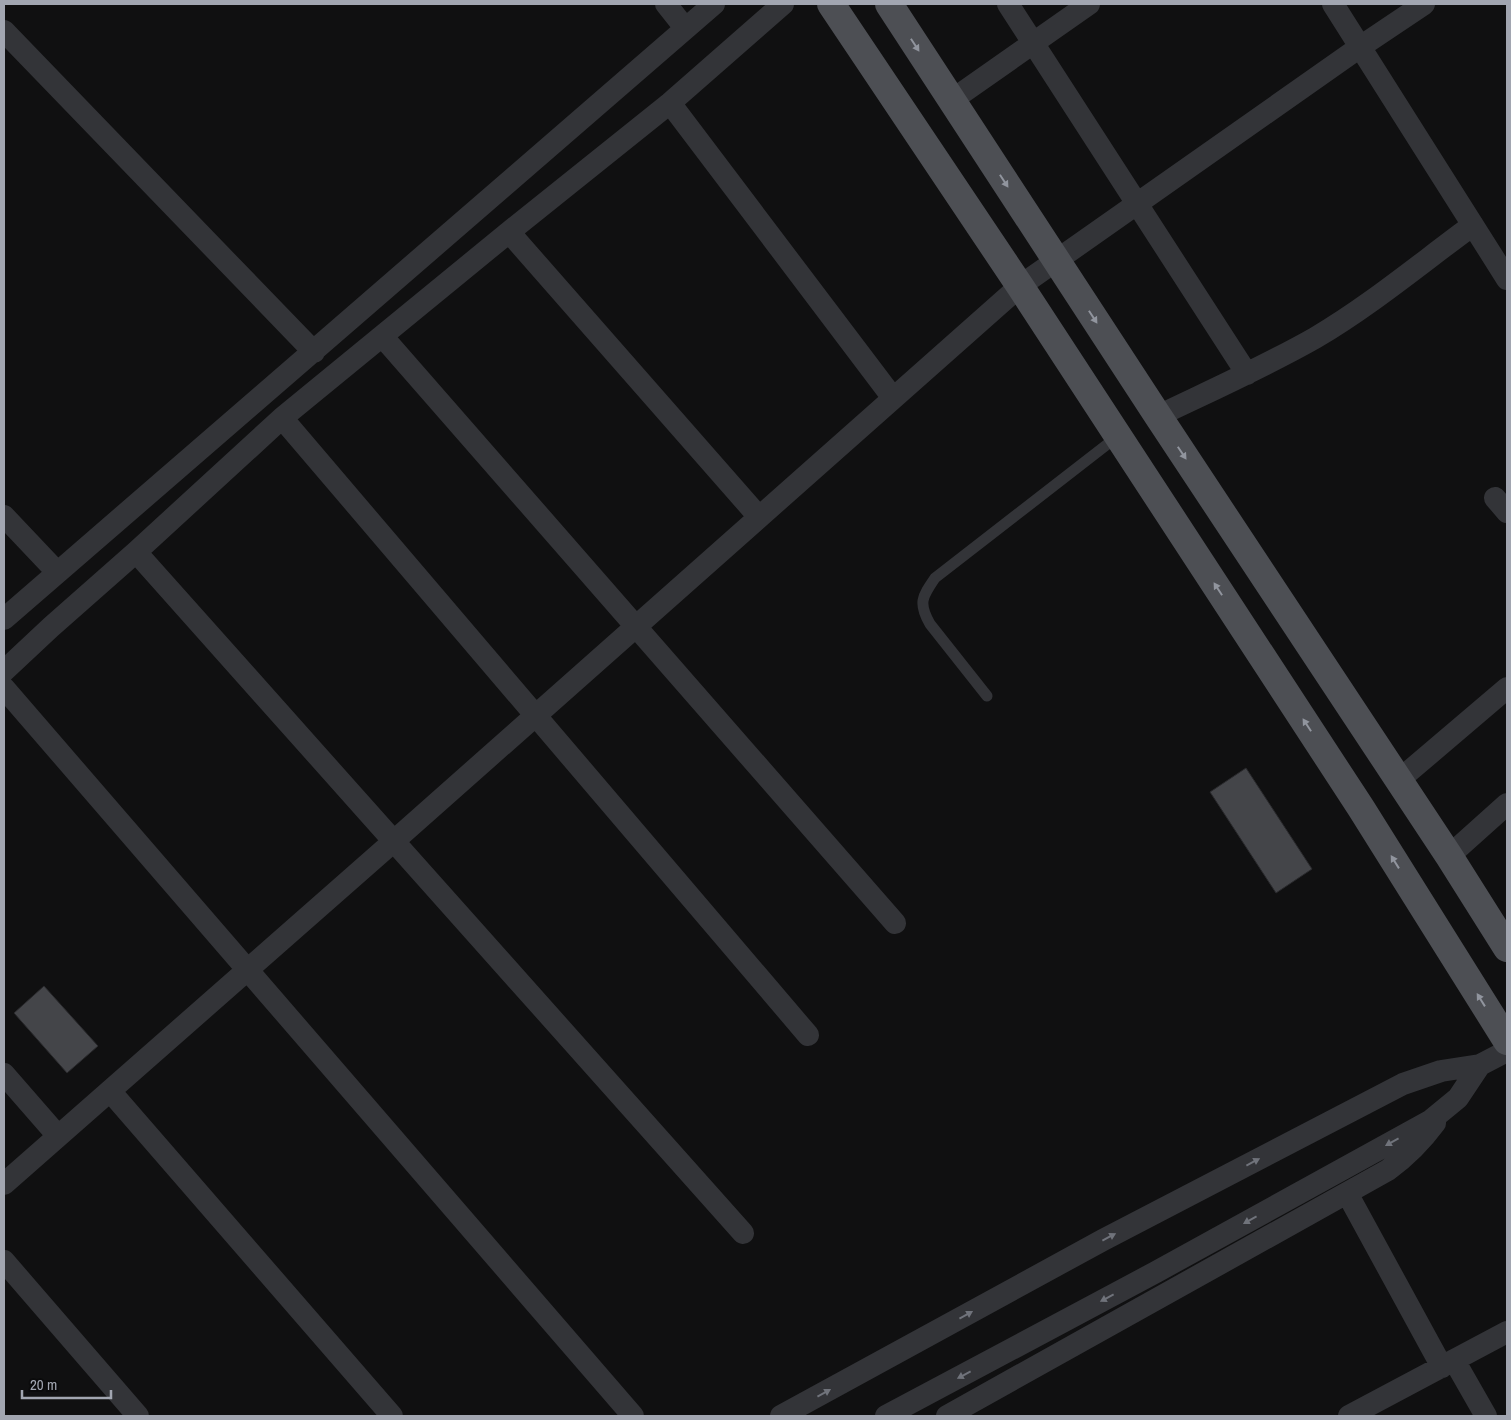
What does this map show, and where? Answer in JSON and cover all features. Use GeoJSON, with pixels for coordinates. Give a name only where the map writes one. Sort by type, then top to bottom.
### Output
{"type":"FeatureCollection","features":[{"type":"Feature","properties":{"kind":"main road"},"geometry":{"type":"LineString","coordinates":[[831,4],[1118,435],[1361,808],[1507,1041]]}},
{"type":"Feature","properties":{"kind":"main road"},"geometry":{"type":"LineString","coordinates":[[889,4],[1158,416],[1400,780],[1507,948]]}},
{"type":"Feature","properties":{"kind":"street"},"geometry":{"type":"LineString","coordinates":[[666,4],[685,28]]}},
{"type":"Feature","properties":{"kind":"street"},"geometry":{"type":"LineString","coordinates":[[4,619],[714,4]]}},
{"type":"Feature","properties":{"kind":"street"},"geometry":{"type":"LineString","coordinates":[[4,671],[50,627],[136,552],[282,418],[670,103],[783,4]]}},
{"type":"Feature","properties":{"kind":"street"},"geometry":{"type":"LineString","coordinates":[[1008,4],[1247,374]]}},
{"type":"Feature","properties":{"kind":"street"},"geometry":{"type":"LineString","coordinates":[[952,100],[1089,4]]}},
{"type":"Feature","properties":{"kind":"street"},"geometry":{"type":"LineString","coordinates":[[1333,4],[1507,279]]}},
{"type":"Feature","properties":{"kind":"street"},"geometry":{"type":"LineString","coordinates":[[4,1184],[1020,286],[1424,4]]}},
{"type":"Feature","properties":{"kind":"street"},"geometry":{"type":"LineString","coordinates":[[4,30],[314,352]]}},
{"type":"Feature","properties":{"kind":"street"},"geometry":{"type":"LineString","coordinates":[[670,103],[893,398]]}},
{"type":"Feature","properties":{"kind":"street"},"geometry":{"type":"LineString","coordinates":[[1158,416],[1247,374],[1315,338],[1351,315],[1473,225]]}},
{"type":"Feature","properties":{"kind":"street"},"geometry":{"type":"LineString","coordinates":[[509,232],[759,517]]}},
{"type":"Feature","properties":{"kind":"street"},"geometry":{"type":"LineString","coordinates":[[382,336],[895,923]]}},
{"type":"Feature","properties":{"kind":"street"},"geometry":{"type":"LineString","coordinates":[[282,418],[808,1035]]}},
{"type":"Feature","properties":{"kind":"street"},"geometry":{"type":"LineString","coordinates":[[4,516],[57,572]]}},
{"type":"Feature","properties":{"kind":"street"},"geometry":{"type":"LineString","coordinates":[[136,552],[742,1234]]}},
{"type":"Feature","properties":{"kind":"street"},"geometry":{"type":"LineString","coordinates":[[4,688],[633,1416]]}},
{"type":"Feature","properties":{"kind":"street"},"geometry":{"type":"LineString","coordinates":[[1400,780],[1507,688]]}},
{"type":"Feature","properties":{"kind":"street"},"geometry":{"type":"LineString","coordinates":[[1449,856],[1507,804]]}},
{"type":"Feature","properties":{"kind":"street"},"geometry":{"type":"LineString","coordinates":[[781,1416],[1103,1240],[1403,1084],[1440,1071],[1480,1065],[1507,1051]]}},
{"type":"Feature","properties":{"kind":"street"},"geometry":{"type":"LineString","coordinates":[[886,1416],[1165,1267],[1430,1121],[1458,1098],[1480,1065]]}},
{"type":"Feature","properties":{"kind":"street"},"geometry":{"type":"LineString","coordinates":[[4,1074],[58,1136]]}},
{"type":"Feature","properties":{"kind":"street"},"geometry":{"type":"LineString","coordinates":[[110,1091],[392,1416]]}},
{"type":"Feature","properties":{"kind":"street"},"geometry":{"type":"LineString","coordinates":[[947,1416],[1347,1193],[1406,1158],[1420,1144],[1444,1111]]}},
{"type":"Feature","properties":{"kind":"street"},"geometry":{"type":"LineString","coordinates":[[1347,1193],[1448,1363],[1486,1416]]}},
{"type":"Feature","properties":{"kind":"street"},"geometry":{"type":"LineString","coordinates":[[4,1261],[138,1416]]}},
{"type":"Feature","properties":{"kind":"street"},"geometry":{"type":"LineString","coordinates":[[1349,1416],[1507,1332]]}},
{"type":"Feature","properties":{"kind":"lane"},"geometry":{"type":"LineString","coordinates":[[987,696],[930,624],[922,611],[923,595],[935,578],[1118,435]]}},
{"type":"Feature","properties":{"kind":"building"},"geometry":{"type":"Polygon","coordinates":[[[1246,768],[1312,869],[1276,893],[1210,792],[1246,768]]]}},
{"type":"Feature","properties":{"kind":"building"},"geometry":{"type":"Polygon","coordinates":[[[44,986],[98,1046],[67,1073],[14,1013],[44,986]]]}}]}
